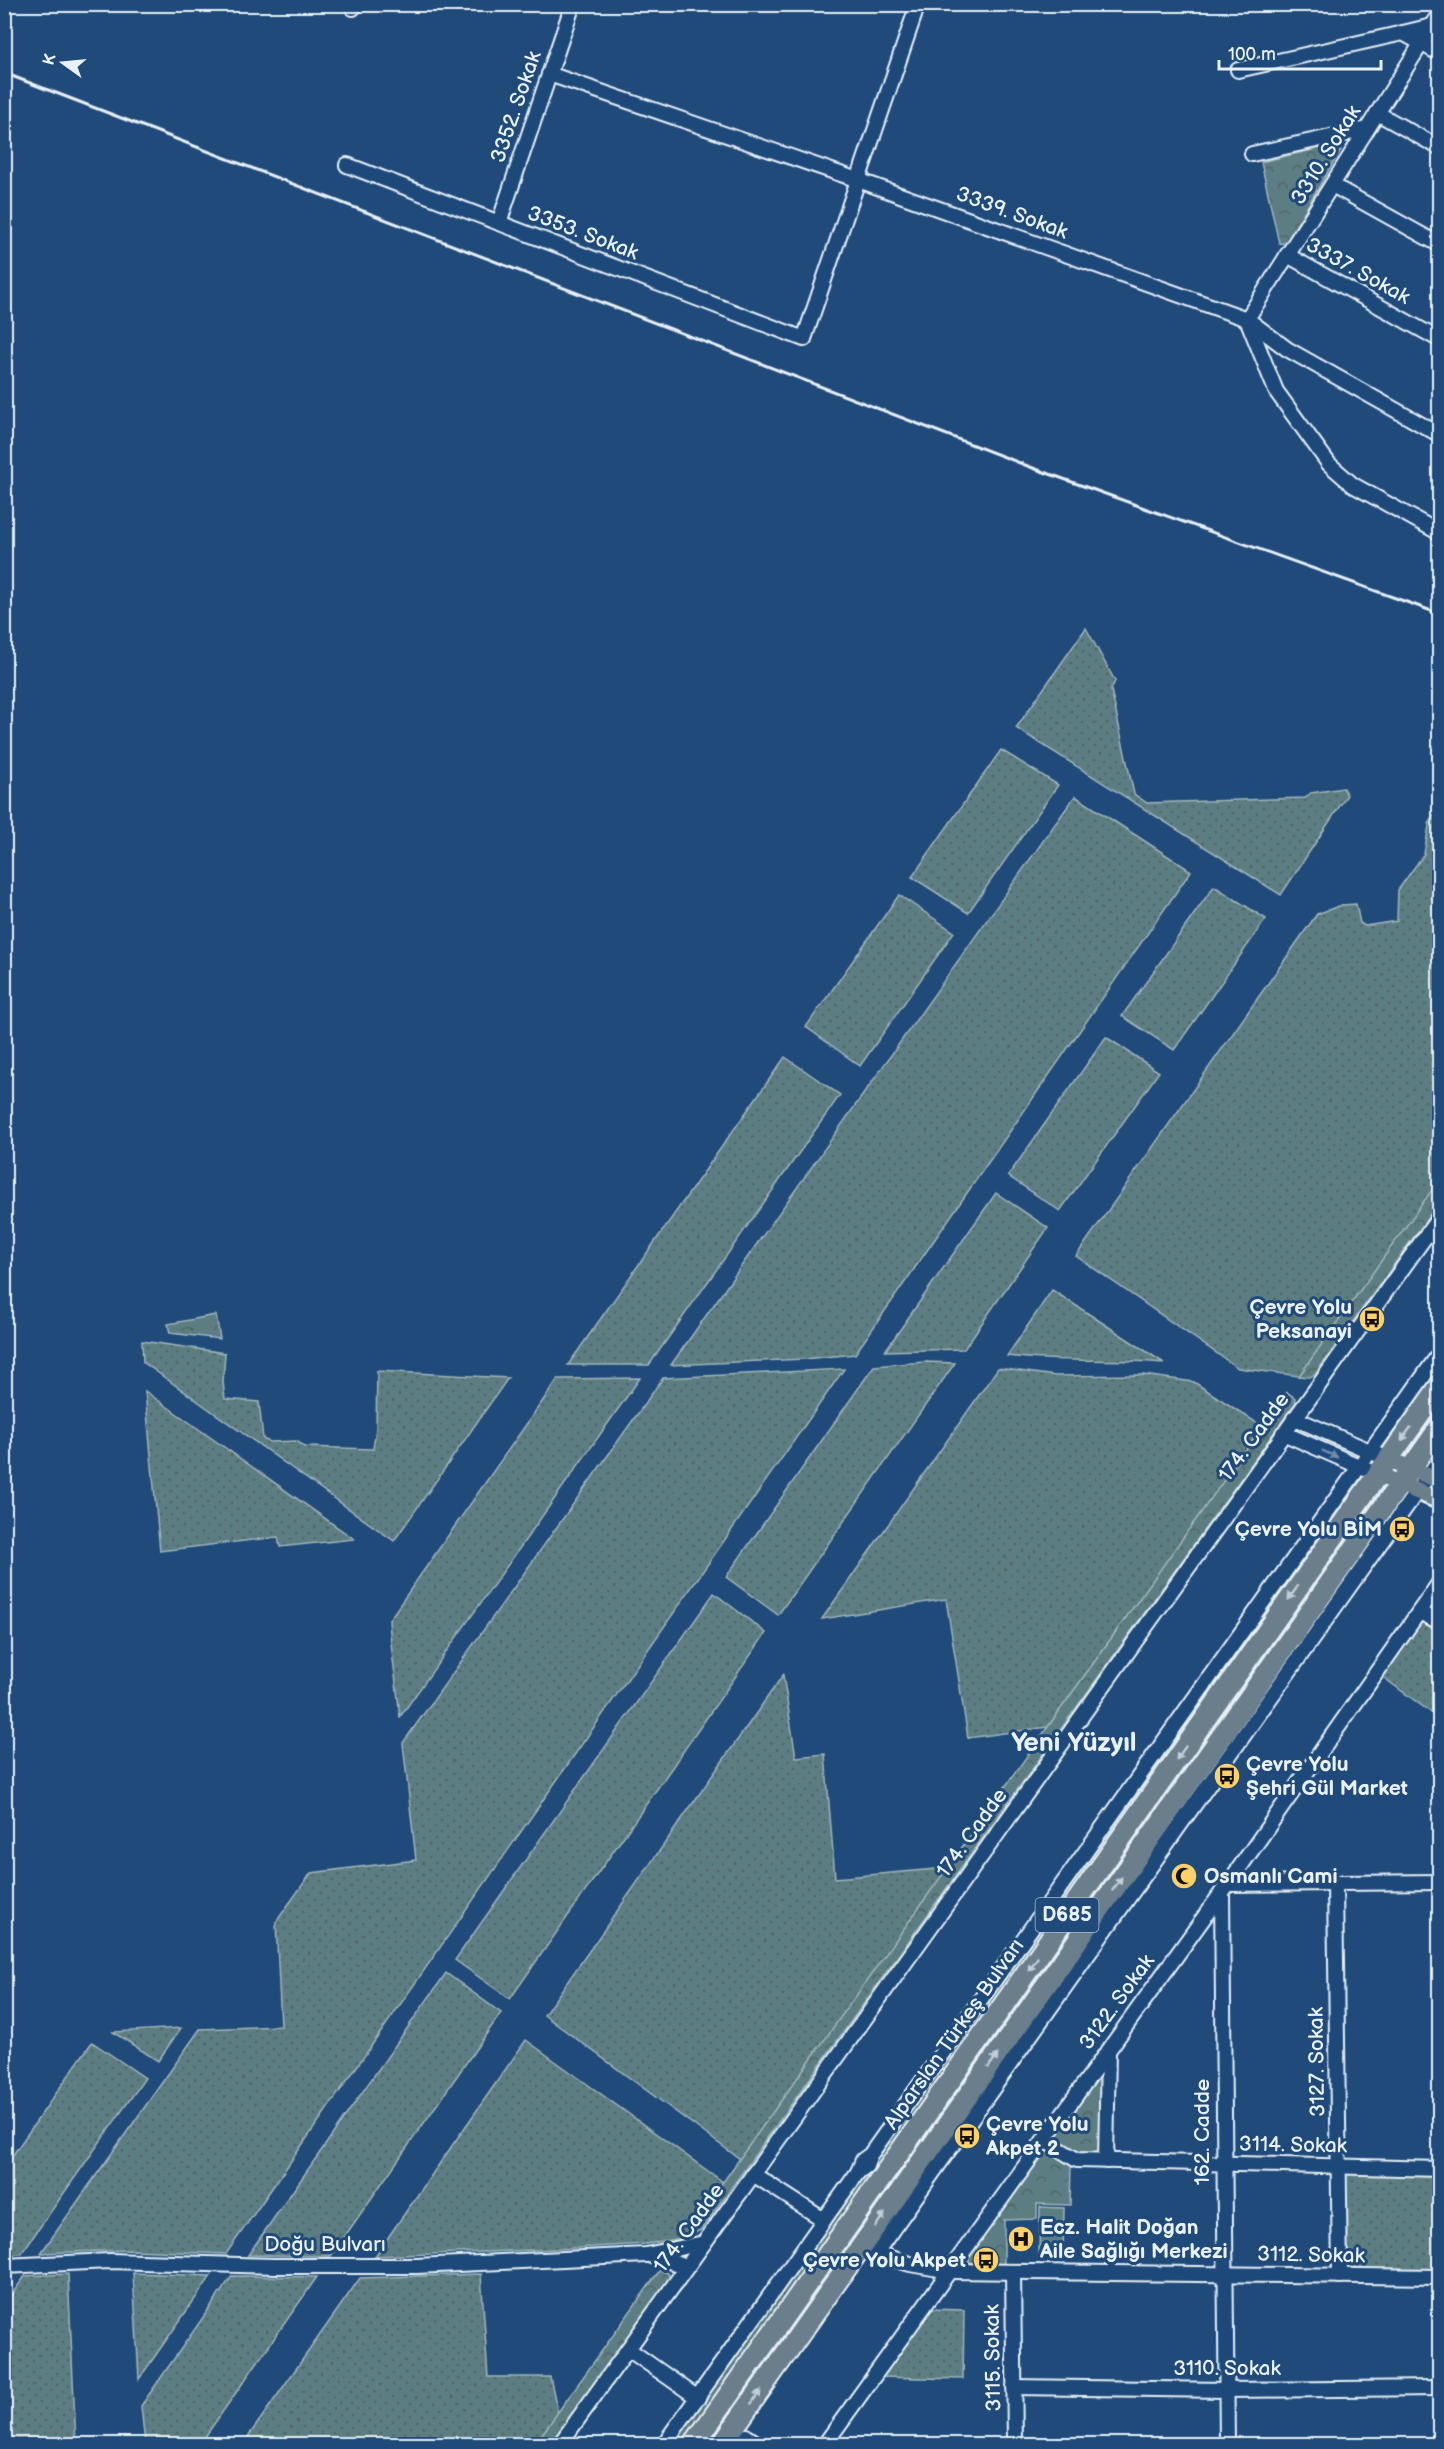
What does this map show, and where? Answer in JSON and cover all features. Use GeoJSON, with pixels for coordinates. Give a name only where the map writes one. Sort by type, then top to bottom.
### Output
{"type":"FeatureCollection","features":[{"type":"Feature","properties":{"kind":"highway","name":"Alparslan Türkeş Bulvarı"},"geometry":{"type":"LineString","coordinates":[[694,2445],[1440,1386]]}},
{"type":"Feature","properties":{"kind":"highway","name":"D685"},"geometry":{"type":"LineString","coordinates":[[722,2445],[868,2251],[1419,1480],[1440,1427]]}},
{"type":"Feature","properties":{"kind":"main road"},"geometry":{"type":"LineString","coordinates":[[1383,1467],[1419,1480],[1440,1501]]}},
{"type":"Feature","properties":{"kind":"street","name":"3352. Sokak"},"geometry":{"type":"LineString","coordinates":[[499,223],[573,4]]}},
{"type":"Feature","properties":{"kind":"street"},"geometry":{"type":"LineString","coordinates":[[858,180],[918,4]]}},
{"type":"Feature","properties":{"kind":"street"},"geometry":{"type":"LineString","coordinates":[[1238,70],[1403,33],[1437,23]]}},
{"type":"Feature","properties":{"kind":"street","name":"3310. Sokak"},"geometry":{"type":"LineString","coordinates":[[1248,319],[1421,43],[1437,23]]}},
{"type":"Feature","properties":{"kind":"street"},"geometry":{"type":"LineString","coordinates":[[1403,33],[1440,54]]}},
{"type":"Feature","properties":{"kind":"street","name":"3339. Sokak"},"geometry":{"type":"LineString","coordinates":[[549,74],[858,180],[1248,319],[1287,349],[1440,435]]}},
{"type":"Feature","properties":{"kind":"street"},"geometry":{"type":"LineString","coordinates":[[1377,113],[1440,148]]}},
{"type":"Feature","properties":{"kind":"street"},"geometry":{"type":"LineString","coordinates":[[1252,154],[1367,129]]}},
{"type":"Feature","properties":{"kind":"street","name":"3353. Sokak"},"geometry":{"type":"LineString","coordinates":[[347,165],[804,339],[858,180]]}},
{"type":"Feature","properties":{"kind":"street"},"geometry":{"type":"LineString","coordinates":[[1332,185],[1440,245]]}},
{"type":"Feature","properties":{"kind":"street","name":"3337. Sokak"},"geometry":{"type":"LineString","coordinates":[[1287,255],[1440,340]]}},
{"type":"Feature","properties":{"kind":"street"},"geometry":{"type":"LineString","coordinates":[[1248,319],[1276,391],[1329,464],[1353,485],[1440,533]]}},
{"type":"Feature","properties":{"kind":"street","name":"174. Cadde"},"geometry":{"type":"LineString","coordinates":[[560,2445],[1440,1216]]}},
{"type":"Feature","properties":{"kind":"street"},"geometry":{"type":"LineString","coordinates":[[664,2445],[858,2172],[863,2160],[870,2155],[1440,1353]]}},
{"type":"Feature","properties":{"kind":"street"},"geometry":{"type":"LineString","coordinates":[[1294,1418],[1369,1451],[1383,1467]]}},
{"type":"Feature","properties":{"kind":"street"},"geometry":{"type":"LineString","coordinates":[[1283,1433],[1359,1466],[1383,1467]]}},
{"type":"Feature","properties":{"kind":"street"},"geometry":{"type":"LineString","coordinates":[[1419,1480],[1440,1459]]}},
{"type":"Feature","properties":{"kind":"street","name":"3122. Sokak"},"geometry":{"type":"LineString","coordinates":[[825,2445],[1225,1888],[1440,1582]]}},
{"type":"Feature","properties":{"kind":"street"},"geometry":{"type":"LineString","coordinates":[[1419,1612],[1440,1622]]}},
{"type":"Feature","properties":{"kind":"street"},"geometry":{"type":"LineString","coordinates":[[1225,1888],[1335,1883],[1440,1882]]}},
{"type":"Feature","properties":{"kind":"street","name":"3127. Sokak"},"geometry":{"type":"LineString","coordinates":[[1335,1883],[1340,2276]]}},
{"type":"Feature","properties":{"kind":"street","name":"162. Cadde"},"geometry":{"type":"LineString","coordinates":[[1225,1888],[1223,2165],[1227,2445]]}},
{"type":"Feature","properties":{"kind":"street"},"geometry":{"type":"LineString","coordinates":[[1106,2161],[1108,2050]]}},
{"type":"Feature","properties":{"kind":"street","name":"3114. Sokak"},"geometry":{"type":"LineString","coordinates":[[1044,2140],[1077,2160],[1440,2169]]}},
{"type":"Feature","properties":{"kind":"street"},"geometry":{"type":"LineString","coordinates":[[753,2174],[824,2220]]}},
{"type":"Feature","properties":{"kind":"street","name":"Doğu Bulvarı"},"geometry":{"type":"LineString","coordinates":[[4,2266],[110,2261],[275,2266],[416,2266],[646,2255],[704,2243]]}},
{"type":"Feature","properties":{"kind":"street","name":"3112. Sokak"},"geometry":{"type":"LineString","coordinates":[[868,2251],[910,2265],[950,2271],[1440,2277]]}},
{"type":"Feature","properties":{"kind":"street","name":"Doğu Bulvarı"},"geometry":{"type":"LineString","coordinates":[[646,2255],[687,2266]]}},
{"type":"Feature","properties":{"kind":"street","name":"3115. Sokak"},"geometry":{"type":"LineString","coordinates":[[1013,2272],[1015,2445]]}},
{"type":"Feature","properties":{"kind":"street"},"geometry":{"type":"LineString","coordinates":[[628,2349],[698,2398]]}},
{"type":"Feature","properties":{"kind":"street","name":"3110. Sokak"},"geometry":{"type":"LineString","coordinates":[[1014,2387],[1226,2390],[1440,2388]]}},
{"type":"Feature","properties":{"kind":"street"},"geometry":{"type":"LineString","coordinates":[[746,2436],[758,2445]]}},
{"type":"Feature","properties":{"kind":"green space"},"geometry":{"type":"Polygon","coordinates":[[[1338,144],[1341,150],[1285,244],[1279,243],[1261,162],[1338,144]]]}},
{"type":"Feature","properties":{"kind":"green space"},"geometry":{"type":"Polygon","coordinates":[[[1086,628],[1115,681],[1111,690],[1134,794],[1147,803],[1305,798],[1311,793],[1343,788],[1347,795],[1281,895],[1016,728],[1086,628]]]}},
{"type":"Feature","properties":{"kind":"green space"},"geometry":{"type":"Polygon","coordinates":[[[1001,750],[1058,785],[968,913],[912,877],[1001,750]]]}},
{"type":"Feature","properties":{"kind":"green space"},"geometry":{"type":"Polygon","coordinates":[[[1075,796],[1191,871],[855,1354],[804,1359],[671,1365],[1075,796]]]}},
{"type":"Feature","properties":{"kind":"green space"},"geometry":{"type":"Polygon","coordinates":[[[1439,810],[1439,1181],[1299,1376],[1238,1368],[1076,1256],[1317,914],[1342,905],[1356,904],[1360,923],[1365,926],[1397,921],[1398,890],[1424,854],[1430,820],[1439,810]]]}},
{"type":"Feature","properties":{"kind":"green space"},"geometry":{"type":"Polygon","coordinates":[[[1214,886],[1266,919],[1174,1050],[1122,1016],[1214,886]]]}},
{"type":"Feature","properties":{"kind":"green space"},"geometry":{"type":"Polygon","coordinates":[[[899,895],[954,932],[860,1066],[806,1027],[899,895]]]}},
{"type":"Feature","properties":{"kind":"green space"},"geometry":{"type":"Polygon","coordinates":[[[1106,1037],[1159,1072],[1060,1211],[1008,1176],[1106,1037]]]}},
{"type":"Feature","properties":{"kind":"green space"},"geometry":{"type":"Polygon","coordinates":[[[785,1057],[840,1095],[649,1365],[568,1365],[785,1057]]]}},
{"type":"Feature","properties":{"kind":"green space"},"geometry":{"type":"Polygon","coordinates":[[[1439,1180],[1439,1202],[1316,1373],[1310,1377],[1299,1376],[1439,1180]]]}},
{"type":"Feature","properties":{"kind":"green space"},"geometry":{"type":"Polygon","coordinates":[[[996,1193],[1048,1228],[964,1349],[885,1351],[996,1193]]]}},
{"type":"Feature","properties":{"kind":"green space"},"geometry":{"type":"Polygon","coordinates":[[[1052,1290],[1164,1363],[1007,1356],[1052,1290]]]}},
{"type":"Feature","properties":{"kind":"green space"},"geometry":{"type":"Polygon","coordinates":[[[216,1315],[220,1339],[170,1333],[168,1324],[216,1315]]]}},
{"type":"Feature","properties":{"kind":"green space"},"geometry":{"type":"Polygon","coordinates":[[[142,1341],[225,1353],[223,1382],[225,1399],[259,1402],[263,1439],[269,1442],[297,1441],[304,1447],[373,1449],[376,1428],[377,1371],[508,1378],[394,1541],[143,1362],[142,1341]]]}},
{"type":"Feature","properties":{"kind":"green space"},"geometry":{"type":"Polygon","coordinates":[[[925,1362],[955,1363],[778,1615],[726,1577],[874,1366],[925,1362]]]}},
{"type":"Feature","properties":{"kind":"green space"},"geometry":{"type":"Polygon","coordinates":[[[1439,1362],[1439,1370],[1391,1439],[1387,1437],[1439,1362]]]}},
{"type":"Feature","properties":{"kind":"green space"},"geometry":{"type":"Polygon","coordinates":[[[998,1368],[1055,1376],[1143,1375],[1194,1382],[1263,1427],[1048,1727],[968,1738],[946,1599],[822,1619],[998,1368]]]}},
{"type":"Feature","properties":{"kind":"green space"},"geometry":{"type":"Polygon","coordinates":[[[844,1369],[226,2254],[132,2250],[41,2253],[200,2029],[281,2026],[276,1922],[311,1873],[416,1860],[403,1743],[663,1378],[844,1369]]]}},
{"type":"Feature","properties":{"kind":"green space"},"geometry":{"type":"Polygon","coordinates":[[[640,1378],[400,1717],[389,1620],[558,1379],[640,1378]]]}},
{"type":"Feature","properties":{"kind":"green space"},"geometry":{"type":"Polygon","coordinates":[[[145,1391],[354,1539],[280,1547],[278,1537],[160,1551],[145,1391]]]}},
{"type":"Feature","properties":{"kind":"green space"},"geometry":{"type":"Polygon","coordinates":[[[1287,1392],[1295,1398],[1296,1402],[701,2230],[683,2238],[1287,1392]]]}},
{"type":"Feature","properties":{"kind":"green space"},"geometry":{"type":"Polygon","coordinates":[[[1358,1477],[1362,1480],[682,2444],[674,2444],[1358,1477]]]}},
{"type":"Feature","properties":{"kind":"green space"},"geometry":{"type":"Polygon","coordinates":[[[714,1593],[766,1633],[510,1999],[455,1960],[714,1593]]]}},
{"type":"Feature","properties":{"kind":"green space"},"geometry":{"type":"Polygon","coordinates":[[[1421,1622],[1439,1631],[1439,1694],[1433,1714],[1383,1677],[1421,1622]]]}},
{"type":"Feature","properties":{"kind":"green space"},"geometry":{"type":"Polygon","coordinates":[[[783,1675],[796,1757],[825,1754],[835,1878],[948,1868],[740,2159],[544,2015],[783,1675]]]}},
{"type":"Feature","properties":{"kind":"green space"},"geometry":{"type":"Polygon","coordinates":[[[446,1973],[501,2013],[331,2256],[248,2255],[446,1973]]]}},
{"type":"Feature","properties":{"kind":"green space"},"geometry":{"type":"Polygon","coordinates":[[[181,2028],[158,2061],[113,2032],[181,2028]]]}},
{"type":"Feature","properties":{"kind":"green space"},"geometry":{"type":"Polygon","coordinates":[[[526,2040],[723,2182],[683,2238],[646,2244],[375,2256],[526,2040]]]}},
{"type":"Feature","properties":{"kind":"green space"},"geometry":{"type":"Polygon","coordinates":[[[92,2042],[145,2078],[21,2254],[5,2255],[5,2166],[92,2042]]]}},
{"type":"Feature","properties":{"kind":"green space"},"geometry":{"type":"Polygon","coordinates":[[[1099,2074],[1103,2075],[1101,2154],[1078,2152],[1054,2137],[1099,2074]]]}},
{"type":"Feature","properties":{"kind":"green space"},"geometry":{"type":"Polygon","coordinates":[[[1046,2149],[1071,2165],[1070,2205],[1037,2204],[1037,2219],[1004,2220],[1004,2264],[970,2263],[968,2258],[1046,2149]]]}},
{"type":"Feature","properties":{"kind":"green space"},"geometry":{"type":"Polygon","coordinates":[[[1346,2174],[1439,2175],[1439,2270],[1345,2269],[1346,2174]]]}},
{"type":"Feature","properties":{"kind":"green space"},"geometry":{"type":"Polygon","coordinates":[[[1040,2207],[1064,2208],[1063,2255],[1039,2255],[1040,2207]]]}},
{"type":"Feature","properties":{"kind":"green space"},"geometry":{"type":"Polygon","coordinates":[[[660,2270],[668,2273],[670,2279],[551,2444],[535,2444],[660,2270]]]}},
{"type":"Feature","properties":{"kind":"green space"},"geometry":{"type":"Polygon","coordinates":[[[133,2273],[211,2276],[139,2379],[133,2273]]]}},
{"type":"Feature","properties":{"kind":"green space"},"geometry":{"type":"Polygon","coordinates":[[[68,2274],[76,2444],[25,2444],[20,2440],[5,2442],[5,2304],[25,2276],[68,2274]]]}},
{"type":"Feature","properties":{"kind":"green space"},"geometry":{"type":"Polygon","coordinates":[[[481,2274],[488,2377],[550,2377],[558,2413],[535,2444],[243,2444],[360,2278],[481,2274]]]}},
{"type":"Feature","properties":{"kind":"green space"},"geometry":{"type":"Polygon","coordinates":[[[232,2276],[317,2277],[200,2444],[145,2444],[141,2406],[232,2276]]]}},
{"type":"Feature","properties":{"kind":"green space"},"geometry":{"type":"Polygon","coordinates":[[[929,2309],[964,2310],[963,2379],[879,2377],[929,2309]]]}},
{"type":"Feature","properties":{"kind":"railway"},"geometry":{"type":"LineString","coordinates":[[4,73],[1033,468],[1440,614]]}},
{"type":"Feature","properties":{"kind":"place","name":"Çevre Yolu Peksanayi"},"geometry":{"type":"Point","coordinates":[1372,1319]}},
{"type":"Feature","properties":{"kind":"place","name":"Çevre Yolu BİM"},"geometry":{"type":"Point","coordinates":[1402,1529]}},
{"type":"Feature","properties":{"kind":"place","name":"Çevre Yolu Şehri Gül Market"},"geometry":{"type":"Point","coordinates":[1227,1776]}},
{"type":"Feature","properties":{"kind":"place","name":"Osmanlı Cami"},"geometry":{"type":"Point","coordinates":[1184,1876]}},
{"type":"Feature","properties":{"kind":"place","name":"Çevre Yolu Akpet 2"},"geometry":{"type":"Point","coordinates":[967,2136]}},
{"type":"Feature","properties":{"kind":"place","name":"Ecz. Halit Doğan Aile Sağlığı Merkezi"},"geometry":{"type":"Point","coordinates":[1021,2239]}},
{"type":"Feature","properties":{"kind":"place","name":"Çevre Yolu Akpet"},"geometry":{"type":"Point","coordinates":[986,2260]}},
{"type":"Feature","properties":{"kind":"district","name":"Yeni Yüzyıl"},"geometry":{"type":"Point","coordinates":[1074,1743]}}]}
